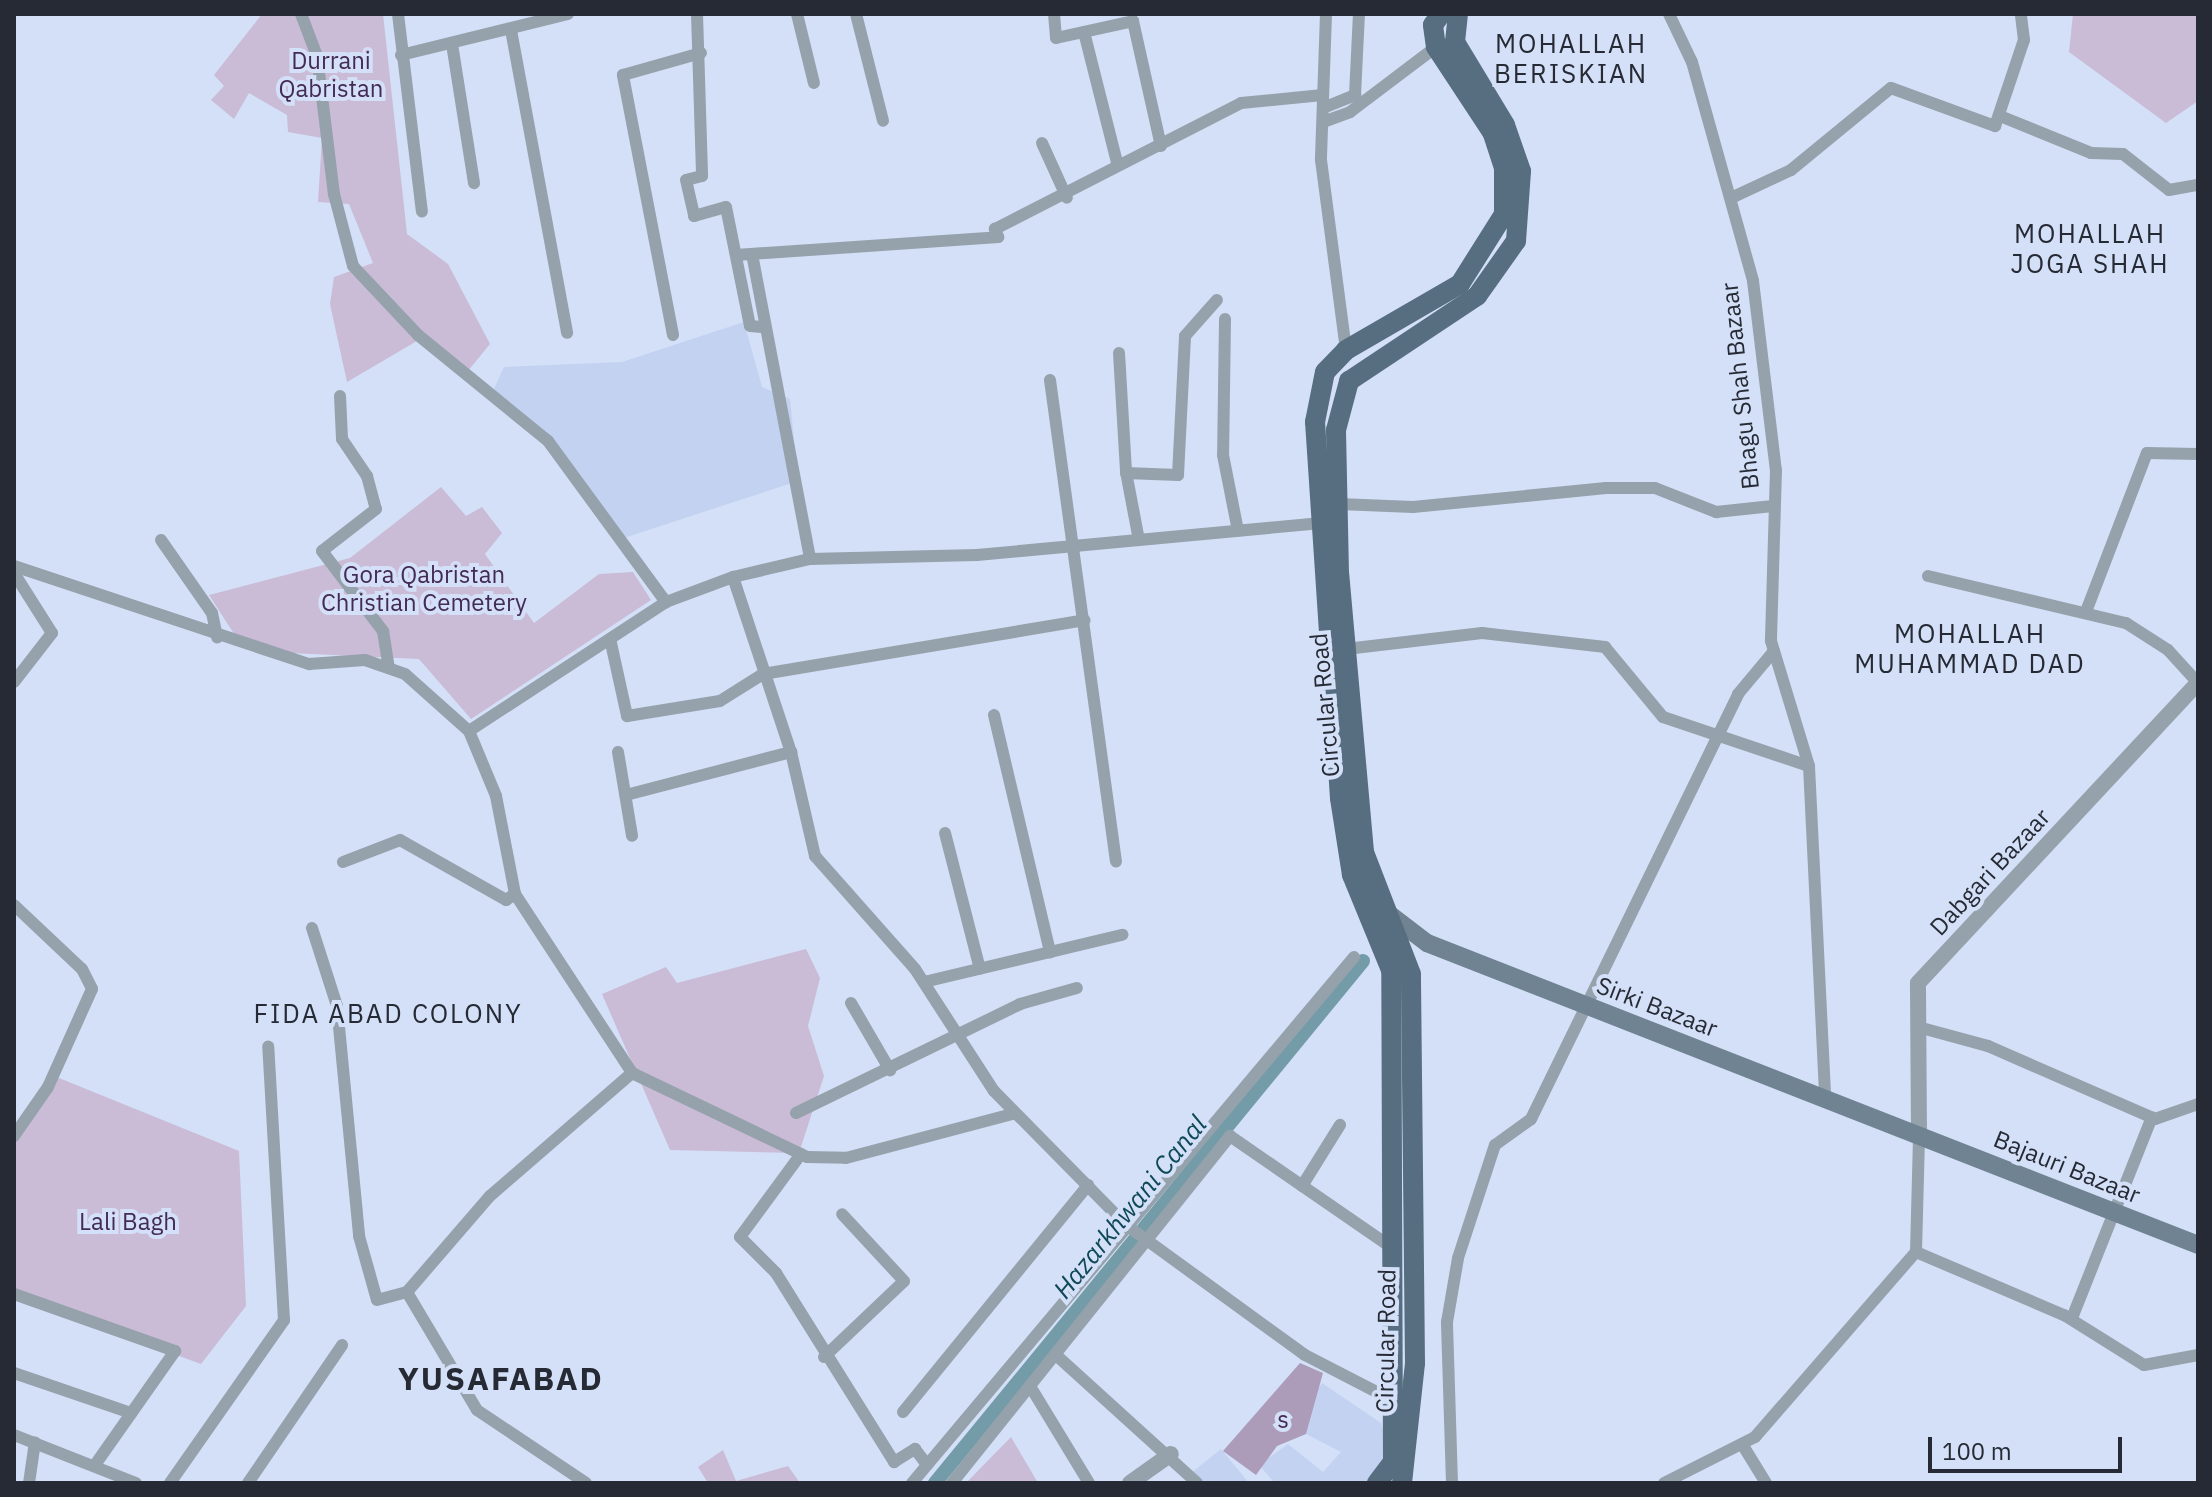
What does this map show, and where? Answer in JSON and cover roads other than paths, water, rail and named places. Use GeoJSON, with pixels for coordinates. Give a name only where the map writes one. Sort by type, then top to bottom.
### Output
{"type":"FeatureCollection","features":[{"type":"Feature","properties":{"kind":"main road"},"geometry":{"type":"LineString","coordinates":[[1350,798],[1315,422],[1325,372],[1346,350],[1468,290],[1504,214],[1504,168],[1492,132],[1436,47],[1433,25],[1441,14]]}},
{"type":"Feature","properties":{"kind":"main road","name":"Circular Road"},"geometry":{"type":"LineString","coordinates":[[1404,1476],[1415,1363],[1398,966],[1377,916],[1350,798],[1336,430],[1349,381],[1468,290],[1516,241],[1522,176],[1505,125],[1455,42],[1451,26],[1458,14]]}},
{"type":"Feature","properties":{"kind":"main road","name":"Sirki Bazaar"},"geometry":{"type":"LineString","coordinates":[[1377,916],[1427,943],[1919,1134]]}},
{"type":"Feature","properties":{"kind":"main road"},"geometry":{"type":"LineString","coordinates":[[1377,1483],[1404,1476],[1394,1401],[1398,966]]}},
{"type":"Feature","properties":{"kind":"main road","name":"Bajauri Bazaar"},"geometry":{"type":"LineString","coordinates":[[1919,1134],[2198,1245]]}},
{"type":"Feature","properties":{"kind":"street"},"geometry":{"type":"LineString","coordinates":[[301,14],[317,56],[334,194],[353,266],[418,335],[548,441],[666,602]]}},
{"type":"Feature","properties":{"kind":"street"},"geometry":{"type":"LineString","coordinates":[[398,14],[422,212]]}},
{"type":"Feature","properties":{"kind":"street"},"geometry":{"type":"LineString","coordinates":[[401,55],[568,14]]}},
{"type":"Feature","properties":{"kind":"street"},"geometry":{"type":"LineString","coordinates":[[697,14],[701,53],[702,176],[686,180],[694,216],[726,207],[750,326],[762,327]]}},
{"type":"Feature","properties":{"kind":"street"},"geometry":{"type":"LineString","coordinates":[[797,14],[814,83]]}},
{"type":"Feature","properties":{"kind":"street"},"geometry":{"type":"LineString","coordinates":[[856,14],[883,121]]}},
{"type":"Feature","properties":{"kind":"street"},"geometry":{"type":"LineString","coordinates":[[1054,14],[1056,38],[1084,32],[1114,20],[1133,21],[1161,146]]}},
{"type":"Feature","properties":{"kind":"street"},"geometry":{"type":"LineString","coordinates":[[1326,14],[1323,108],[1346,350]]}},
{"type":"Feature","properties":{"kind":"street"},"geometry":{"type":"LineString","coordinates":[[1323,108],[1355,95],[1359,14]]}},
{"type":"Feature","properties":{"kind":"street","name":"Bhagu Shah Bazaar"},"geometry":{"type":"LineString","coordinates":[[1669,14],[1692,62],[1753,281],[1776,470],[1773,506],[1774,651],[1809,766],[1825,1097]]}},
{"type":"Feature","properties":{"kind":"street"},"geometry":{"type":"LineString","coordinates":[[1997,121],[2024,40],[2021,14]]}},
{"type":"Feature","properties":{"kind":"street"},"geometry":{"type":"LineString","coordinates":[[511,30],[567,333]]}},
{"type":"Feature","properties":{"kind":"street"},"geometry":{"type":"LineString","coordinates":[[1084,32],[1118,166]]}},
{"type":"Feature","properties":{"kind":"street"},"geometry":{"type":"LineString","coordinates":[[452,44],[474,183]]}},
{"type":"Feature","properties":{"kind":"street"},"geometry":{"type":"LineString","coordinates":[[736,255],[998,237],[995,229],[1067,198],[1118,166],[1241,103],[1350,112],[1436,47]]}},
{"type":"Feature","properties":{"kind":"street"},"geometry":{"type":"LineString","coordinates":[[673,335],[623,75],[701,53]]}},
{"type":"Feature","properties":{"kind":"street"},"geometry":{"type":"LineString","coordinates":[[1731,198],[1791,170],[1891,88],[2091,153],[2123,154],[2169,190],[2198,185]]}},
{"type":"Feature","properties":{"kind":"street"},"geometry":{"type":"LineString","coordinates":[[1042,143],[1067,198]]}},
{"type":"Feature","properties":{"kind":"street"},"geometry":{"type":"LineString","coordinates":[[752,254],[762,327],[774,342],[810,559]]}},
{"type":"Feature","properties":{"kind":"street"},"geometry":{"type":"LineString","coordinates":[[1126,473],[1178,475],[1185,336],[1217,300]]}},
{"type":"Feature","properties":{"kind":"street"},"geometry":{"type":"LineString","coordinates":[[1225,319],[1223,455],[1238,531]]}},
{"type":"Feature","properties":{"kind":"street"},"geometry":{"type":"LineString","coordinates":[[1119,353],[1126,473],[1139,540]]}},
{"type":"Feature","properties":{"kind":"street"},"geometry":{"type":"LineString","coordinates":[[1050,380],[1116,861]]}},
{"type":"Feature","properties":{"kind":"street"},"geometry":{"type":"LineString","coordinates":[[340,396],[342,439],[367,476],[376,509],[322,551],[383,631],[389,668]]}},
{"type":"Feature","properties":{"kind":"street"},"geometry":{"type":"LineString","coordinates":[[2087,609],[2147,453],[2198,454]]}},
{"type":"Feature","properties":{"kind":"street"},"geometry":{"type":"LineString","coordinates":[[1339,504],[1413,507],[1615,488],[1655,488],[1716,512],[1773,506]]}},
{"type":"Feature","properties":{"kind":"street"},"geometry":{"type":"LineString","coordinates":[[469,731],[611,643],[666,602],[733,577],[810,559],[1074,546],[1322,523]]}},
{"type":"Feature","properties":{"kind":"street"},"geometry":{"type":"LineString","coordinates":[[161,540],[212,613],[217,637]]}},
{"type":"Feature","properties":{"kind":"street"},"geometry":{"type":"LineString","coordinates":[[14,566],[217,637],[309,664],[365,660],[405,674],[469,731],[496,796],[515,894],[632,1073],[801,1154],[846,1158],[1012,1114]]}},
{"type":"Feature","properties":{"kind":"street"},"geometry":{"type":"LineString","coordinates":[[14,573],[52,633],[14,682]]}},
{"type":"Feature","properties":{"kind":"street"},"geometry":{"type":"LineString","coordinates":[[1928,576],[2087,609],[2147,633],[2198,683]]}},
{"type":"Feature","properties":{"kind":"street"},"geometry":{"type":"LineString","coordinates":[[733,577],[791,752],[815,856],[924,982],[1012,1114],[1126,1225],[1305,1355],[1394,1401]]}},
{"type":"Feature","properties":{"kind":"street"},"geometry":{"type":"LineString","coordinates":[[611,643],[627,716],[720,701],[763,674],[1084,620]]}},
{"type":"Feature","properties":{"kind":"street"},"geometry":{"type":"LineString","coordinates":[[1346,649],[1482,633],[1605,647],[1663,717],[1809,766]]}},
{"type":"Feature","properties":{"kind":"street"},"geometry":{"type":"LineString","coordinates":[[1452,1483],[1447,1322],[1460,1250],[1495,1145],[1531,1119],[1751,671],[1774,651]]}},
{"type":"Feature","properties":{"kind":"street","name":"Dabgari Bazaar"},"geometry":{"type":"LineString","coordinates":[[1919,1134],[1918,983],[2198,683]]}},
{"type":"Feature","properties":{"kind":"street"},"geometry":{"type":"LineString","coordinates":[[994,715],[1050,952]]}},
{"type":"Feature","properties":{"kind":"street"},"geometry":{"type":"LineString","coordinates":[[618,752],[632,836]]}},
{"type":"Feature","properties":{"kind":"street"},"geometry":{"type":"LineString","coordinates":[[626,795],[791,752]]}},
{"type":"Feature","properties":{"kind":"street"},"geometry":{"type":"LineString","coordinates":[[945,833],[980,969]]}},
{"type":"Feature","properties":{"kind":"street"},"geometry":{"type":"LineString","coordinates":[[343,862],[400,840],[506,900],[515,894]]}},
{"type":"Feature","properties":{"kind":"street"},"geometry":{"type":"LineString","coordinates":[[14,905],[82,969],[92,989],[48,1087],[14,1136]]}},
{"type":"Feature","properties":{"kind":"street"},"geometry":{"type":"LineString","coordinates":[[312,928],[337,1006],[359,1236],[377,1300],[407,1292],[490,1196],[632,1073]]}},
{"type":"Feature","properties":{"kind":"street"},"geometry":{"type":"LineString","coordinates":[[924,982],[1122,935]]}},
{"type":"Feature","properties":{"kind":"street"},"geometry":{"type":"LineString","coordinates":[[912,1483],[1354,957]]}},
{"type":"Feature","properties":{"kind":"street"},"geometry":{"type":"LineString","coordinates":[[796,1113],[961,1036],[1020,1004],[1077,988]]}},
{"type":"Feature","properties":{"kind":"street"},"geometry":{"type":"LineString","coordinates":[[851,1003],[890,1070]]}},
{"type":"Feature","properties":{"kind":"street"},"geometry":{"type":"LineString","coordinates":[[1918,1027],[1988,1046],[2152,1117],[2198,1104]]}},
{"type":"Feature","properties":{"kind":"street"},"geometry":{"type":"LineString","coordinates":[[170,1483],[284,1320],[268,1046]]}},
{"type":"Feature","properties":{"kind":"street"},"geometry":{"type":"LineString","coordinates":[[2072,1318],[2152,1117]]}},
{"type":"Feature","properties":{"kind":"street"},"geometry":{"type":"LineString","coordinates":[[1302,1186],[1340,1125]]}},
{"type":"Feature","properties":{"kind":"street"},"geometry":{"type":"LineString","coordinates":[[1664,1483],[1742,1444],[1916,1252],[1919,1134]]}},
{"type":"Feature","properties":{"kind":"street"},"geometry":{"type":"LineString","coordinates":[[952,1483],[1230,1136],[1394,1249]]}},
{"type":"Feature","properties":{"kind":"street"},"geometry":{"type":"LineString","coordinates":[[801,1154],[740,1237],[776,1273],[824,1357],[894,1462],[915,1449],[927,1465]]}},
{"type":"Feature","properties":{"kind":"street"},"geometry":{"type":"LineString","coordinates":[[903,1412],[1088,1185]]}},
{"type":"Feature","properties":{"kind":"street"},"geometry":{"type":"LineString","coordinates":[[824,1357],[904,1281],[842,1214]]}},
{"type":"Feature","properties":{"kind":"street"},"geometry":{"type":"LineString","coordinates":[[1916,1252],[2072,1318],[2144,1365],[2198,1355]]}},
{"type":"Feature","properties":{"kind":"street"},"geometry":{"type":"LineString","coordinates":[[407,1292],[477,1410],[586,1483]]}},
{"type":"Feature","properties":{"kind":"street"},"geometry":{"type":"LineString","coordinates":[[14,1294],[175,1351],[95,1465]]}},
{"type":"Feature","properties":{"kind":"street"},"geometry":{"type":"LineString","coordinates":[[248,1483],[342,1345]]}},
{"type":"Feature","properties":{"kind":"street"},"geometry":{"type":"LineString","coordinates":[[1056,1355],[1171,1454],[1197,1483]]}},
{"type":"Feature","properties":{"kind":"street"},"geometry":{"type":"LineString","coordinates":[[14,1373],[131,1413]]}},
{"type":"Feature","properties":{"kind":"street"},"geometry":{"type":"LineString","coordinates":[[1030,1386],[1089,1483]]}},
{"type":"Feature","properties":{"kind":"street"},"geometry":{"type":"LineString","coordinates":[[14,1435],[136,1483]]}},
{"type":"Feature","properties":{"kind":"street"},"geometry":{"type":"LineString","coordinates":[[29,1483],[35,1442]]}},
{"type":"Feature","properties":{"kind":"street"},"geometry":{"type":"LineString","coordinates":[[1742,1444],[1766,1483]]}},
{"type":"Feature","properties":{"kind":"street"},"geometry":{"type":"LineString","coordinates":[[1130,1483],[1171,1454]]}},
{"type":"Feature","properties":{"kind":"waterway","name":"Hazarkhwani Canal"},"geometry":{"type":"LineString","coordinates":[[935,1483],[1363,961]]}},
{"type":"Feature","properties":{"kind":"district","name":"MOHALLAH BERISKIAN"},"geometry":{"type":"Point","coordinates":[1571,59]}},
{"type":"Feature","properties":{"kind":"district","name":"MOHALLAH JOGA SHAH"},"geometry":{"type":"Point","coordinates":[2090,249]}},
{"type":"Feature","properties":{"kind":"district","name":"MOHALLAH MUHAMMAD DAD"},"geometry":{"type":"Point","coordinates":[1970,649]}},
{"type":"Feature","properties":{"kind":"district","name":"FIDA ABAD COLONY"},"geometry":{"type":"Point","coordinates":[388,1014]}},
{"type":"Feature","properties":{"kind":"district","name":"YUSAFABAD"},"geometry":{"type":"Point","coordinates":[501,1378]}},
{"type":"Feature","properties":{"kind":"park label","name":"Durrani Qabristan"},"geometry":{"type":"Point","coordinates":[331,75]}},
{"type":"Feature","properties":{"kind":"park label","name":"Gora Qabristan Christian Cemetery"},"geometry":{"type":"Point","coordinates":[424,589]}},
{"type":"Feature","properties":{"kind":"park label","name":"Lali Bagh"},"geometry":{"type":"Point","coordinates":[128,1222]}},
{"type":"Feature","properties":{"kind":"park label","name":"s"},"geometry":{"type":"Point","coordinates":[1283,1420]}}]}
